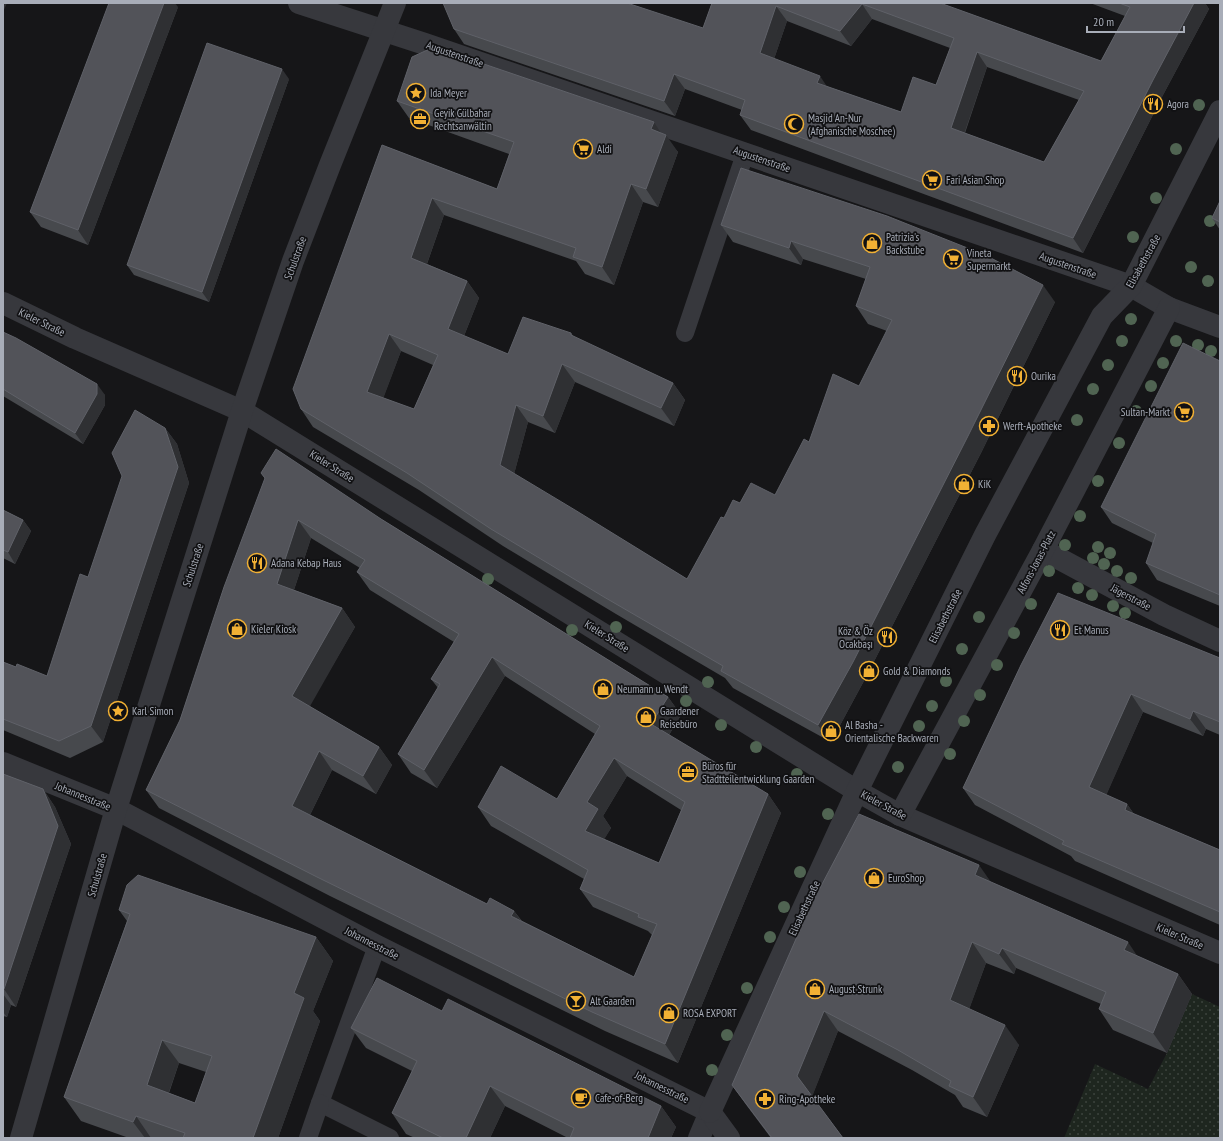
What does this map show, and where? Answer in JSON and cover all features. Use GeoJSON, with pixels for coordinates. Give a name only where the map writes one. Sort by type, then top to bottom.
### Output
{"type":"FeatureCollection","features":[{"type":"Feature","properties":{"kind":"street","name":"Augustenstraße"},"geometry":{"type":"LineString","coordinates":[[299,3],[384,30],[1131,286],[1169,308],[1220,327]]}},
{"type":"Feature","properties":{"kind":"street","name":"Schulstraße"},"geometry":{"type":"LineString","coordinates":[[20,1138],[116,809],[242,411],[293,261],[395,3]]}},
{"type":"Feature","properties":{"kind":"street","name":"Elisabethstraße"},"geometry":{"type":"LineString","coordinates":[[699,1138],[857,791],[985,535],[1102,316],[1131,286],[1220,111]]}},
{"type":"Feature","properties":{"kind":"street","name":"Kieler Straße"},"geometry":{"type":"LineString","coordinates":[[3,303],[75,338],[242,411],[857,791],[900,815],[1220,954]]}},
{"type":"Feature","properties":{"kind":"street","name":"Alfons-Jonas-Platz"},"geometry":{"type":"LineString","coordinates":[[900,815],[1043,550],[1169,308]]}},
{"type":"Feature","properties":{"kind":"street","name":"Jägerstraße"},"geometry":{"type":"LineString","coordinates":[[1043,550],[1164,615],[1220,641]]}},
{"type":"Feature","properties":{"kind":"street","name":"Johannesstraße"},"geometry":{"type":"LineString","coordinates":[[3,763],[116,809],[377,946],[710,1112],[729,1138]]}},
{"type":"Feature","properties":{"kind":"lane"},"geometry":{"type":"LineString","coordinates":[[685,333],[745,154]]}},
{"type":"Feature","properties":{"kind":"lane"},"geometry":{"type":"LineString","coordinates":[[308,1138],[377,946]]}},
{"type":"Feature","properties":{"kind":"lane"},"geometry":{"type":"LineString","coordinates":[[320,1103],[390,1138]]}},
{"type":"Feature","properties":{"kind":"shaded area"},"geometry":{"type":"Polygon","coordinates":[[[1192,994],[1220,1007],[1220,1138],[1064,1138],[1095,1064],[1148,1089],[1167,1053],[1192,994]]]}},
{"type":"Feature","properties":{"kind":"building"},"geometry":{"type":"Polygon","coordinates":[[[109,3],[164,3],[78,230],[30,212],[109,3]]]}},
{"type":"Feature","properties":{"kind":"building"},"geometry":{"type":"Polygon","coordinates":[[[443,3],[627,3],[703,28],[712,3],[940,3],[1101,61],[1130,7],[1119,3],[1194,3],[1153,80],[1073,238],[740,115],[745,100],[674,74],[664,101],[454,29],[443,3]],[[862,4],[840,31],[776,6],[760,53],[820,76],[817,83],[901,112],[913,77],[936,85],[954,38],[862,4]],[[977,52],[951,128],[1044,162],[1084,91],[977,52]]]}},
{"type":"Feature","properties":{"kind":"building"},"geometry":{"type":"Polygon","coordinates":[[[207,43],[282,69],[202,292],[127,265],[207,43]]]}},
{"type":"Feature","properties":{"kind":"building"},"geometry":{"type":"Polygon","coordinates":[[[434,47],[654,122],[651,129],[666,135],[646,189],[631,184],[602,267],[573,257],[576,248],[432,198],[411,258],[467,281],[448,329],[508,354],[523,317],[571,333],[571,335],[673,383],[661,408],[562,364],[543,416],[516,405],[500,465],[687,579],[721,517],[724,518],[733,500],[740,503],[751,483],[775,495],[804,439],[809,442],[833,374],[859,386],[892,320],[856,306],[870,267],[791,241],[789,248],[721,225],[741,168],[887,216],[985,255],[1043,285],[853,662],[818,725],[721,671],[723,666],[491,529],[407,473],[301,409],[293,389],[382,145],[497,189],[514,142],[397,101],[412,57],[434,47]],[[389,334],[367,392],[414,409],[438,355],[389,334]]]}},
{"type":"Feature","properties":{"kind":"building"},"geometry":{"type":"Polygon","coordinates":[[[1220,201],[1220,222],[1212,218],[1220,201]]]}},
{"type":"Feature","properties":{"kind":"building"},"geometry":{"type":"Polygon","coordinates":[[[3,332],[97,384],[97,394],[75,433],[3,389],[3,332]]]}},
{"type":"Feature","properties":{"kind":"building"},"geometry":{"type":"Polygon","coordinates":[[[1183,343],[1220,361],[1220,595],[1146,563],[1156,534],[1101,507],[1183,343]]]}},
{"type":"Feature","properties":{"kind":"building"},"geometry":{"type":"Polygon","coordinates":[[[135,410],[165,428],[178,467],[91,726],[59,741],[3,719],[3,662],[16,667],[17,664],[47,676],[80,574],[88,577],[122,476],[112,453],[135,410]]]}},
{"type":"Feature","properties":{"kind":"building"},"geometry":{"type":"Polygon","coordinates":[[[276,449],[381,519],[668,697],[651,724],[768,794],[665,1044],[592,1012],[317,877],[146,790],[180,720],[224,587],[265,478],[261,473],[276,449]],[[298,520],[277,584],[342,608],[292,696],[379,747],[363,776],[319,751],[292,806],[487,904],[490,898],[514,911],[511,916],[634,977],[657,924],[638,917],[639,914],[580,889],[588,870],[478,807],[501,766],[557,799],[600,726],[492,657],[424,770],[398,754],[440,684],[431,679],[459,634],[357,572],[365,560],[298,520]],[[614,758],[587,802],[598,809],[585,831],[659,863],[685,802],[614,758]]]}},
{"type":"Feature","properties":{"kind":"building"},"geometry":{"type":"Polygon","coordinates":[[[3,510],[23,520],[8,552],[3,550],[3,510]]]}},
{"type":"Feature","properties":{"kind":"building"},"geometry":{"type":"Polygon","coordinates":[[[1058,593],[1220,658],[1220,722],[1193,711],[1190,719],[1131,694],[1089,787],[1127,804],[1125,810],[1220,850],[1220,912],[1062,844],[1064,841],[963,788],[1021,665],[1058,593]]]}},
{"type":"Feature","properties":{"kind":"building"},"geometry":{"type":"Polygon","coordinates":[[[3,774],[43,789],[58,826],[4,989],[3,989],[3,774]]]}},
{"type":"Feature","properties":{"kind":"building"},"geometry":{"type":"Polygon","coordinates":[[[859,814],[979,865],[975,875],[1128,942],[1124,950],[1178,974],[1153,1033],[1099,1009],[1106,992],[1002,948],[999,954],[972,942],[950,1000],[1005,1025],[973,1097],[949,1086],[951,1081],[898,1050],[824,1011],[797,1076],[843,1138],[772,1138],[732,1085],[810,907],[859,814]]]}},
{"type":"Feature","properties":{"kind":"building"},"geometry":{"type":"Polygon","coordinates":[[[138,875],[316,937],[294,993],[304,998],[253,1138],[183,1138],[185,1133],[136,1116],[133,1122],[64,1097],[130,914],[119,910],[127,885],[138,875]],[[162,1040],[147,1085],[195,1103],[212,1056],[162,1040]]]}},
{"type":"Feature","properties":{"kind":"building"},"geometry":{"type":"Polygon","coordinates":[[[377,978],[442,1011],[448,999],[661,1106],[648,1138],[570,1138],[574,1128],[490,1086],[466,1138],[443,1138],[392,1113],[417,1061],[351,1028],[377,978]]]}},
{"type":"Feature","properties":{"kind":"place","name":"Ida Meyer"},"geometry":{"type":"Point","coordinates":[416,93]}},
{"type":"Feature","properties":{"kind":"place","name":"Agora"},"geometry":{"type":"Point","coordinates":[1153,104]}},
{"type":"Feature","properties":{"kind":"place","name":"Geyik Gülbahar Rechtsanwältin"},"geometry":{"type":"Point","coordinates":[420,119]}},
{"type":"Feature","properties":{"kind":"place","name":"Masjid An-Nur (Afghanische Moschee)"},"geometry":{"type":"Point","coordinates":[794,124]}},
{"type":"Feature","properties":{"kind":"place","name":"Aldi"},"geometry":{"type":"Point","coordinates":[583,149]}},
{"type":"Feature","properties":{"kind":"place","name":"Fari Asian Shop"},"geometry":{"type":"Point","coordinates":[932,180]}},
{"type":"Feature","properties":{"kind":"place","name":"Patrizia's Backstube"},"geometry":{"type":"Point","coordinates":[872,243]}},
{"type":"Feature","properties":{"kind":"place","name":"Vineta Supermarkt"},"geometry":{"type":"Point","coordinates":[953,259]}},
{"type":"Feature","properties":{"kind":"place","name":"Ourika"},"geometry":{"type":"Point","coordinates":[1017,376]}},
{"type":"Feature","properties":{"kind":"place","name":"Sultan-Markt"},"geometry":{"type":"Point","coordinates":[1184,412]}},
{"type":"Feature","properties":{"kind":"place","name":"Werft-Apotheke"},"geometry":{"type":"Point","coordinates":[989,426]}},
{"type":"Feature","properties":{"kind":"place","name":"KiK"},"geometry":{"type":"Point","coordinates":[964,484]}},
{"type":"Feature","properties":{"kind":"place","name":"Adana Kebap Haus"},"geometry":{"type":"Point","coordinates":[257,563]}},
{"type":"Feature","properties":{"kind":"place","name":"Kieler Kiosk"},"geometry":{"type":"Point","coordinates":[237,629]}},
{"type":"Feature","properties":{"kind":"place","name":"Et Manus"},"geometry":{"type":"Point","coordinates":[1060,630]}},
{"type":"Feature","properties":{"kind":"place","name":"Köz & Öz Ocakbaşı"},"geometry":{"type":"Point","coordinates":[887,637]}},
{"type":"Feature","properties":{"kind":"place","name":"Gold & Diamonds"},"geometry":{"type":"Point","coordinates":[869,671]}},
{"type":"Feature","properties":{"kind":"place","name":"Neumann u. Wendt"},"geometry":{"type":"Point","coordinates":[603,689]}},
{"type":"Feature","properties":{"kind":"place","name":"Karl Simon"},"geometry":{"type":"Point","coordinates":[118,711]}},
{"type":"Feature","properties":{"kind":"place","name":"Gaardener Reisebüro"},"geometry":{"type":"Point","coordinates":[646,717]}},
{"type":"Feature","properties":{"kind":"place","name":"Al Basha - Orientalische Backwaren"},"geometry":{"type":"Point","coordinates":[831,731]}},
{"type":"Feature","properties":{"kind":"place","name":"Büros für Stadtteilentwicklung Gaarden"},"geometry":{"type":"Point","coordinates":[688,772]}},
{"type":"Feature","properties":{"kind":"place","name":"EuroShop"},"geometry":{"type":"Point","coordinates":[874,878]}},
{"type":"Feature","properties":{"kind":"place","name":"August Strunk"},"geometry":{"type":"Point","coordinates":[815,989]}},
{"type":"Feature","properties":{"kind":"place","name":"Alt Gaarden"},"geometry":{"type":"Point","coordinates":[576,1001]}},
{"type":"Feature","properties":{"kind":"place","name":"ROSA EXPORT"},"geometry":{"type":"Point","coordinates":[669,1013]}},
{"type":"Feature","properties":{"kind":"place","name":"Cafe-of-Berg"},"geometry":{"type":"Point","coordinates":[581,1098]}},
{"type":"Feature","properties":{"kind":"place","name":"Ring-Apotheke"},"geometry":{"type":"Point","coordinates":[765,1099]}}]}
